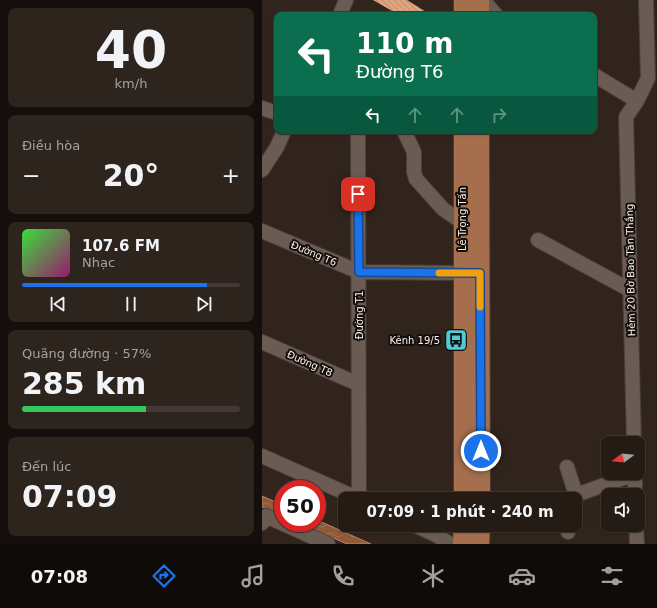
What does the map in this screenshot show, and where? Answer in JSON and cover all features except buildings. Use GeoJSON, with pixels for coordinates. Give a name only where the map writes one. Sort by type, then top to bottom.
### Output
{"type":"FeatureCollection","features":[{"type":"Feature","properties":{"kind":"main road"},"geometry":{"type":"LineString","coordinates":[[463,0],[463,12]]}},
{"type":"Feature","properties":{"kind":"main road"},"geometry":{"type":"LineString","coordinates":[[480,12],[482,0]]}},
{"type":"Feature","properties":{"kind":"main road","name":"Lê Trọng Tấn"},"geometry":{"type":"LineString","coordinates":[[462,134],[463,492]]}},
{"type":"Feature","properties":{"kind":"main road","name":"Lê Trọng Tấn"},"geometry":{"type":"LineString","coordinates":[[480,134],[481,492]]}},
{"type":"Feature","properties":{"kind":"main road"},"geometry":{"type":"LineString","coordinates":[[462,273],[480,273]]}},
{"type":"Feature","properties":{"kind":"main road"},"geometry":{"type":"LineString","coordinates":[[462,544],[463,532]]}},
{"type":"Feature","properties":{"kind":"main road"},"geometry":{"type":"LineString","coordinates":[[480,544],[481,532]]}},
{"type":"Feature","properties":{"kind":"street"},"geometry":{"type":"LineString","coordinates":[[341,12],[346,0]]}},
{"type":"Feature","properties":{"kind":"street"},"geometry":{"type":"LineString","coordinates":[[482,0],[493,12]]}},
{"type":"Feature","properties":{"kind":"street","name":"Hẻm 20 Bờ Bao Tân Thắng"},"geometry":{"type":"LineString","coordinates":[[634,436],[626,118],[648,78],[646,0]]}},
{"type":"Feature","properties":{"kind":"street"},"geometry":{"type":"LineString","coordinates":[[597,77],[637,100]]}},
{"type":"Feature","properties":{"kind":"street"},"geometry":{"type":"LineString","coordinates":[[262,108],[274,112]]}},
{"type":"Feature","properties":{"kind":"street"},"geometry":{"type":"LineString","coordinates":[[262,170],[277,147],[283,134]]}},
{"type":"Feature","properties":{"kind":"street","name":"Đường T1"},"geometry":{"type":"LineString","coordinates":[[358,134],[359,492]]}},
{"type":"Feature","properties":{"kind":"street"},"geometry":{"type":"LineString","coordinates":[[405,134],[414,152],[414,172],[416,180],[443,209],[462,222]]}},
{"type":"Feature","properties":{"kind":"street","name":"Đường T6"},"geometry":{"type":"LineString","coordinates":[[262,231],[359,272],[462,273]]}},
{"type":"Feature","properties":{"kind":"street"},"geometry":{"type":"LineString","coordinates":[[538,240],[630,290]]}},
{"type":"Feature","properties":{"kind":"street","name":"Đường T8"},"geometry":{"type":"LineString","coordinates":[[262,342],[358,384]]}},
{"type":"Feature","properties":{"kind":"street"},"geometry":{"type":"LineString","coordinates":[[262,456],[343,492]]}},
{"type":"Feature","properties":{"kind":"street"},"geometry":{"type":"LineString","coordinates":[[567,467],[571,492]]}},
{"type":"Feature","properties":{"kind":"street"},"geometry":{"type":"LineString","coordinates":[[582,493],[617,480]]}},
{"type":"Feature","properties":{"kind":"street"},"geometry":{"type":"LineString","coordinates":[[262,524],[266,516],[327,544]]}},
{"type":"Feature","properties":{"kind":"street"},"geometry":{"type":"LineString","coordinates":[[429,532],[450,544]]}},
{"type":"Feature","properties":{"kind":"street"},"geometry":{"type":"LineString","coordinates":[[636,532],[637,544]]}},
{"type":"Feature","properties":{"kind":"water"},"geometry":{"type":"Polygon","coordinates":[[[262,496],[274,501],[274,512],[262,507],[262,496]]]}},
{"type":"Feature","properties":{"kind":"water"},"geometry":{"type":"Polygon","coordinates":[[[326,524],[338,529],[338,532],[344,532],[371,544],[347,544],[319,532],[326,532],[326,524]]]}},
{"type":"Feature","properties":{"kind":"slow traffic"},"geometry":{"type":"LineString","coordinates":[[439,273],[480,273],[480,307]]}},
{"type":"Feature","properties":{"kind":"place","name":"Kênh 19/5"},"geometry":{"type":"Point","coordinates":[456,340]}},
{"type":"Feature","properties":{"kind":"route"},"geometry":{"type":"LineString","coordinates":[[358,194],[359,272],[480,273],[481,451]]}}]}
